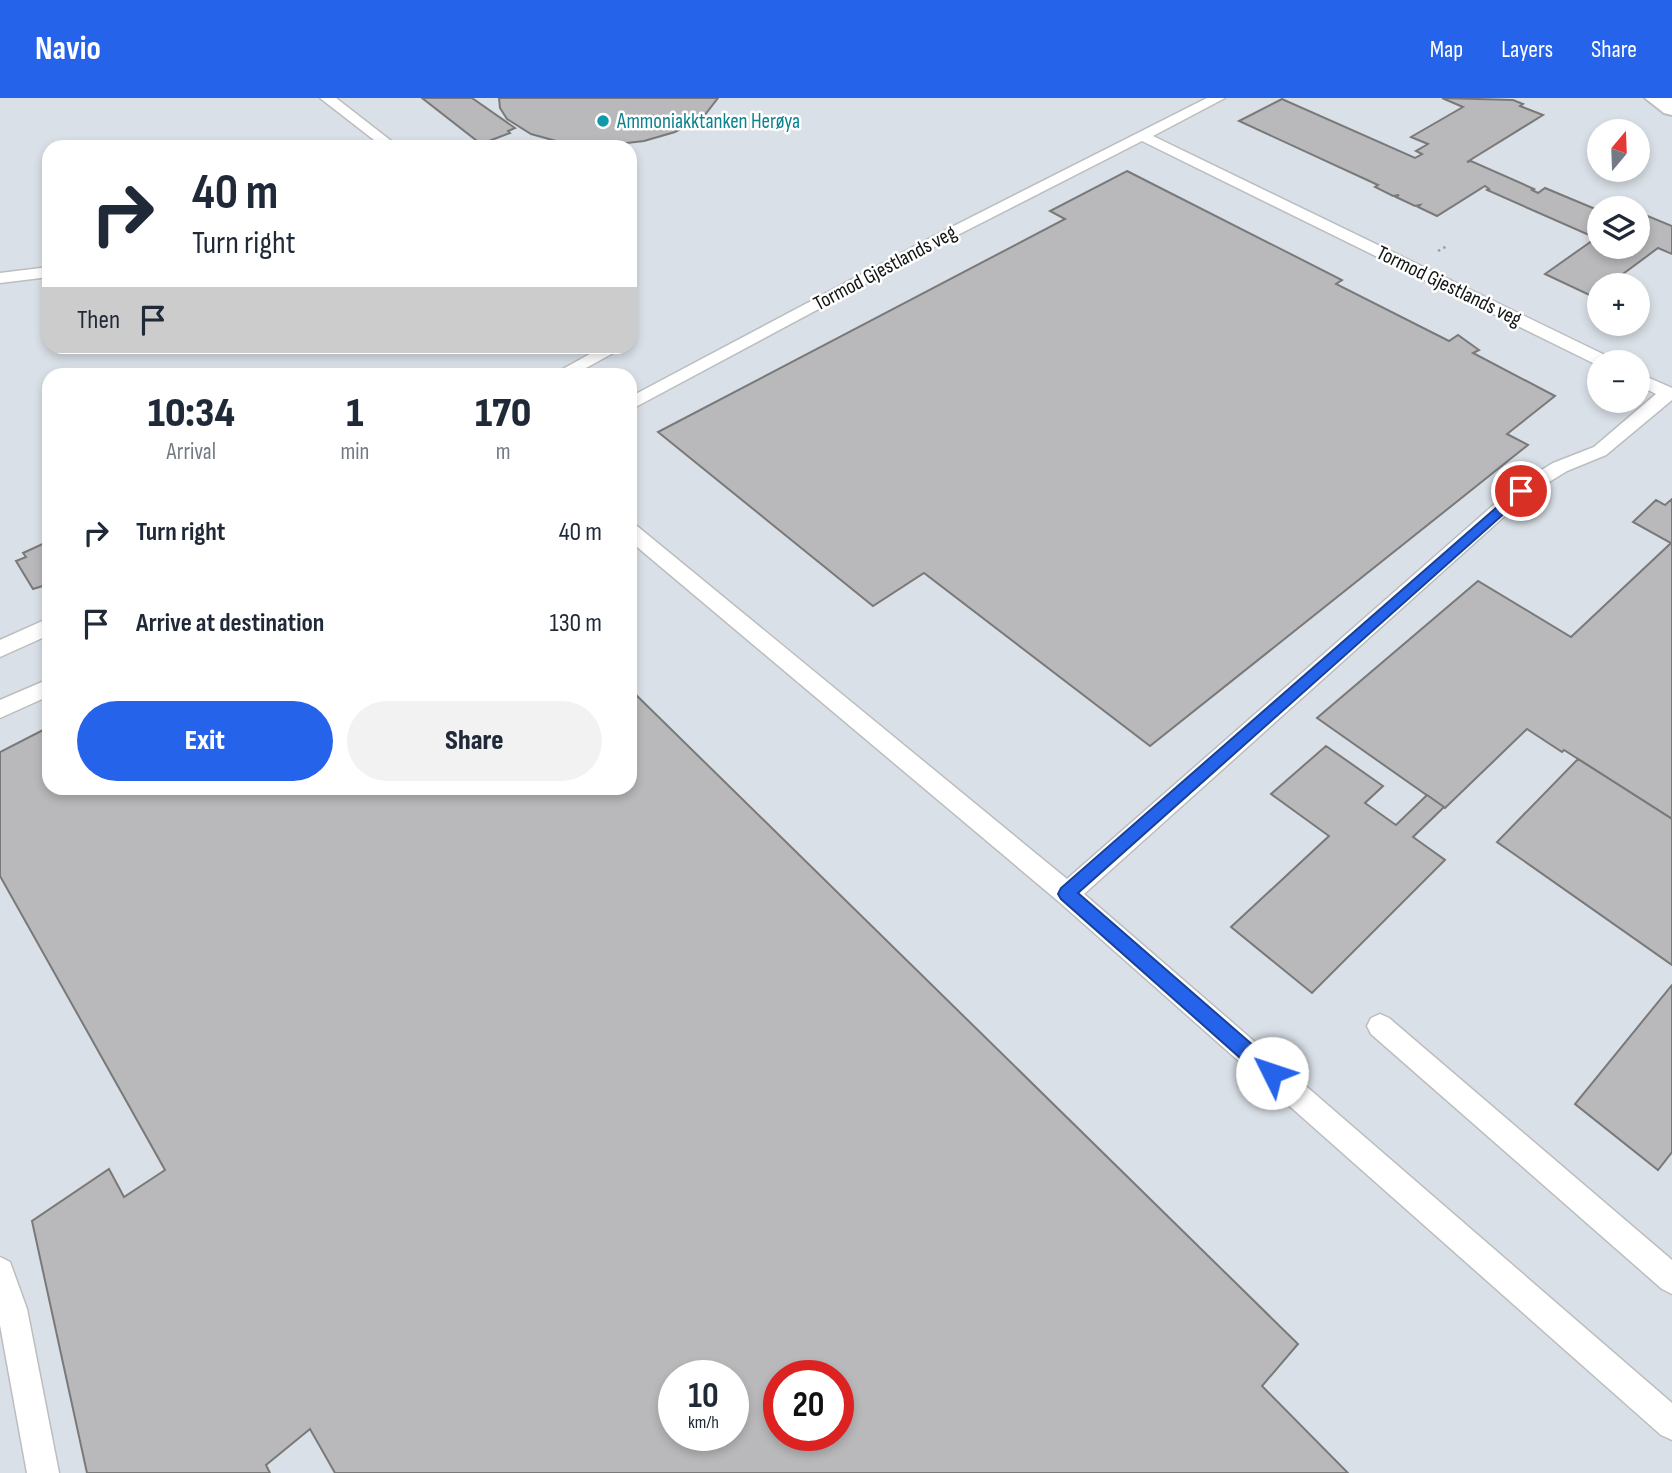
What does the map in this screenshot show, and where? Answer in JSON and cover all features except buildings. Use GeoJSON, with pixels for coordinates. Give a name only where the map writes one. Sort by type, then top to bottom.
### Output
{"type":"FeatureCollection","features":[{"type":"Feature","properties":{"kind":"street"},"geometry":{"type":"LineString","coordinates":[[1656,98],[1672,108]]}},
{"type":"Feature","properties":{"kind":"lane"},"geometry":{"type":"LineString","coordinates":[[327,98],[383,140]]}},
{"type":"Feature","properties":{"kind":"lane","name":"Tormod Gjestlands veg"},"geometry":{"type":"LineString","coordinates":[[637,400],[937,240],[1218,98]]}},
{"type":"Feature","properties":{"kind":"lane","name":"Tormod Gjestlands veg"},"geometry":{"type":"LineString","coordinates":[[1142,136],[1587,353]]}},
{"type":"Feature","properties":{"kind":"lane"},"geometry":{"type":"LineString","coordinates":[[0,278],[42,273]]}},
{"type":"Feature","properties":{"kind":"lane"},"geometry":{"type":"LineString","coordinates":[[575,368],[602,354]]}},
{"type":"Feature","properties":{"kind":"lane"},"geometry":{"type":"LineString","coordinates":[[1067,894],[1521,491],[1560,467],[1600,451],[1670,394],[1650,384]]}},
{"type":"Feature","properties":{"kind":"lane"},"geometry":{"type":"LineString","coordinates":[[637,537],[1067,894],[1672,1424]]}},
{"type":"Feature","properties":{"kind":"lane"},"geometry":{"type":"LineString","coordinates":[[0,649],[42,629]]}},
{"type":"Feature","properties":{"kind":"lane"},"geometry":{"type":"LineString","coordinates":[[0,710],[42,690]]}},
{"type":"Feature","properties":{"kind":"lane"},"geometry":{"type":"LineString","coordinates":[[1380,1026],[1672,1279]]}},
{"type":"Feature","properties":{"kind":"lane"},"geometry":{"type":"LineString","coordinates":[[0,1272],[12,1309],[43,1473]]}},
{"type":"Feature","properties":{"kind":"shaded area"},"geometry":{"type":"Polygon","coordinates":[[[0,98],[1672,98],[1672,1473],[0,1473],[0,98]]]}},
{"type":"Feature","properties":{"kind":"place","name":"Ammoniakktanken Herøya"},"geometry":{"type":"Point","coordinates":[603,121]}},
{"type":"Feature","properties":{"kind":"route"},"geometry":{"type":"LineString","coordinates":[[1272,1073],[1067,894],[1521,491]]}}]}
